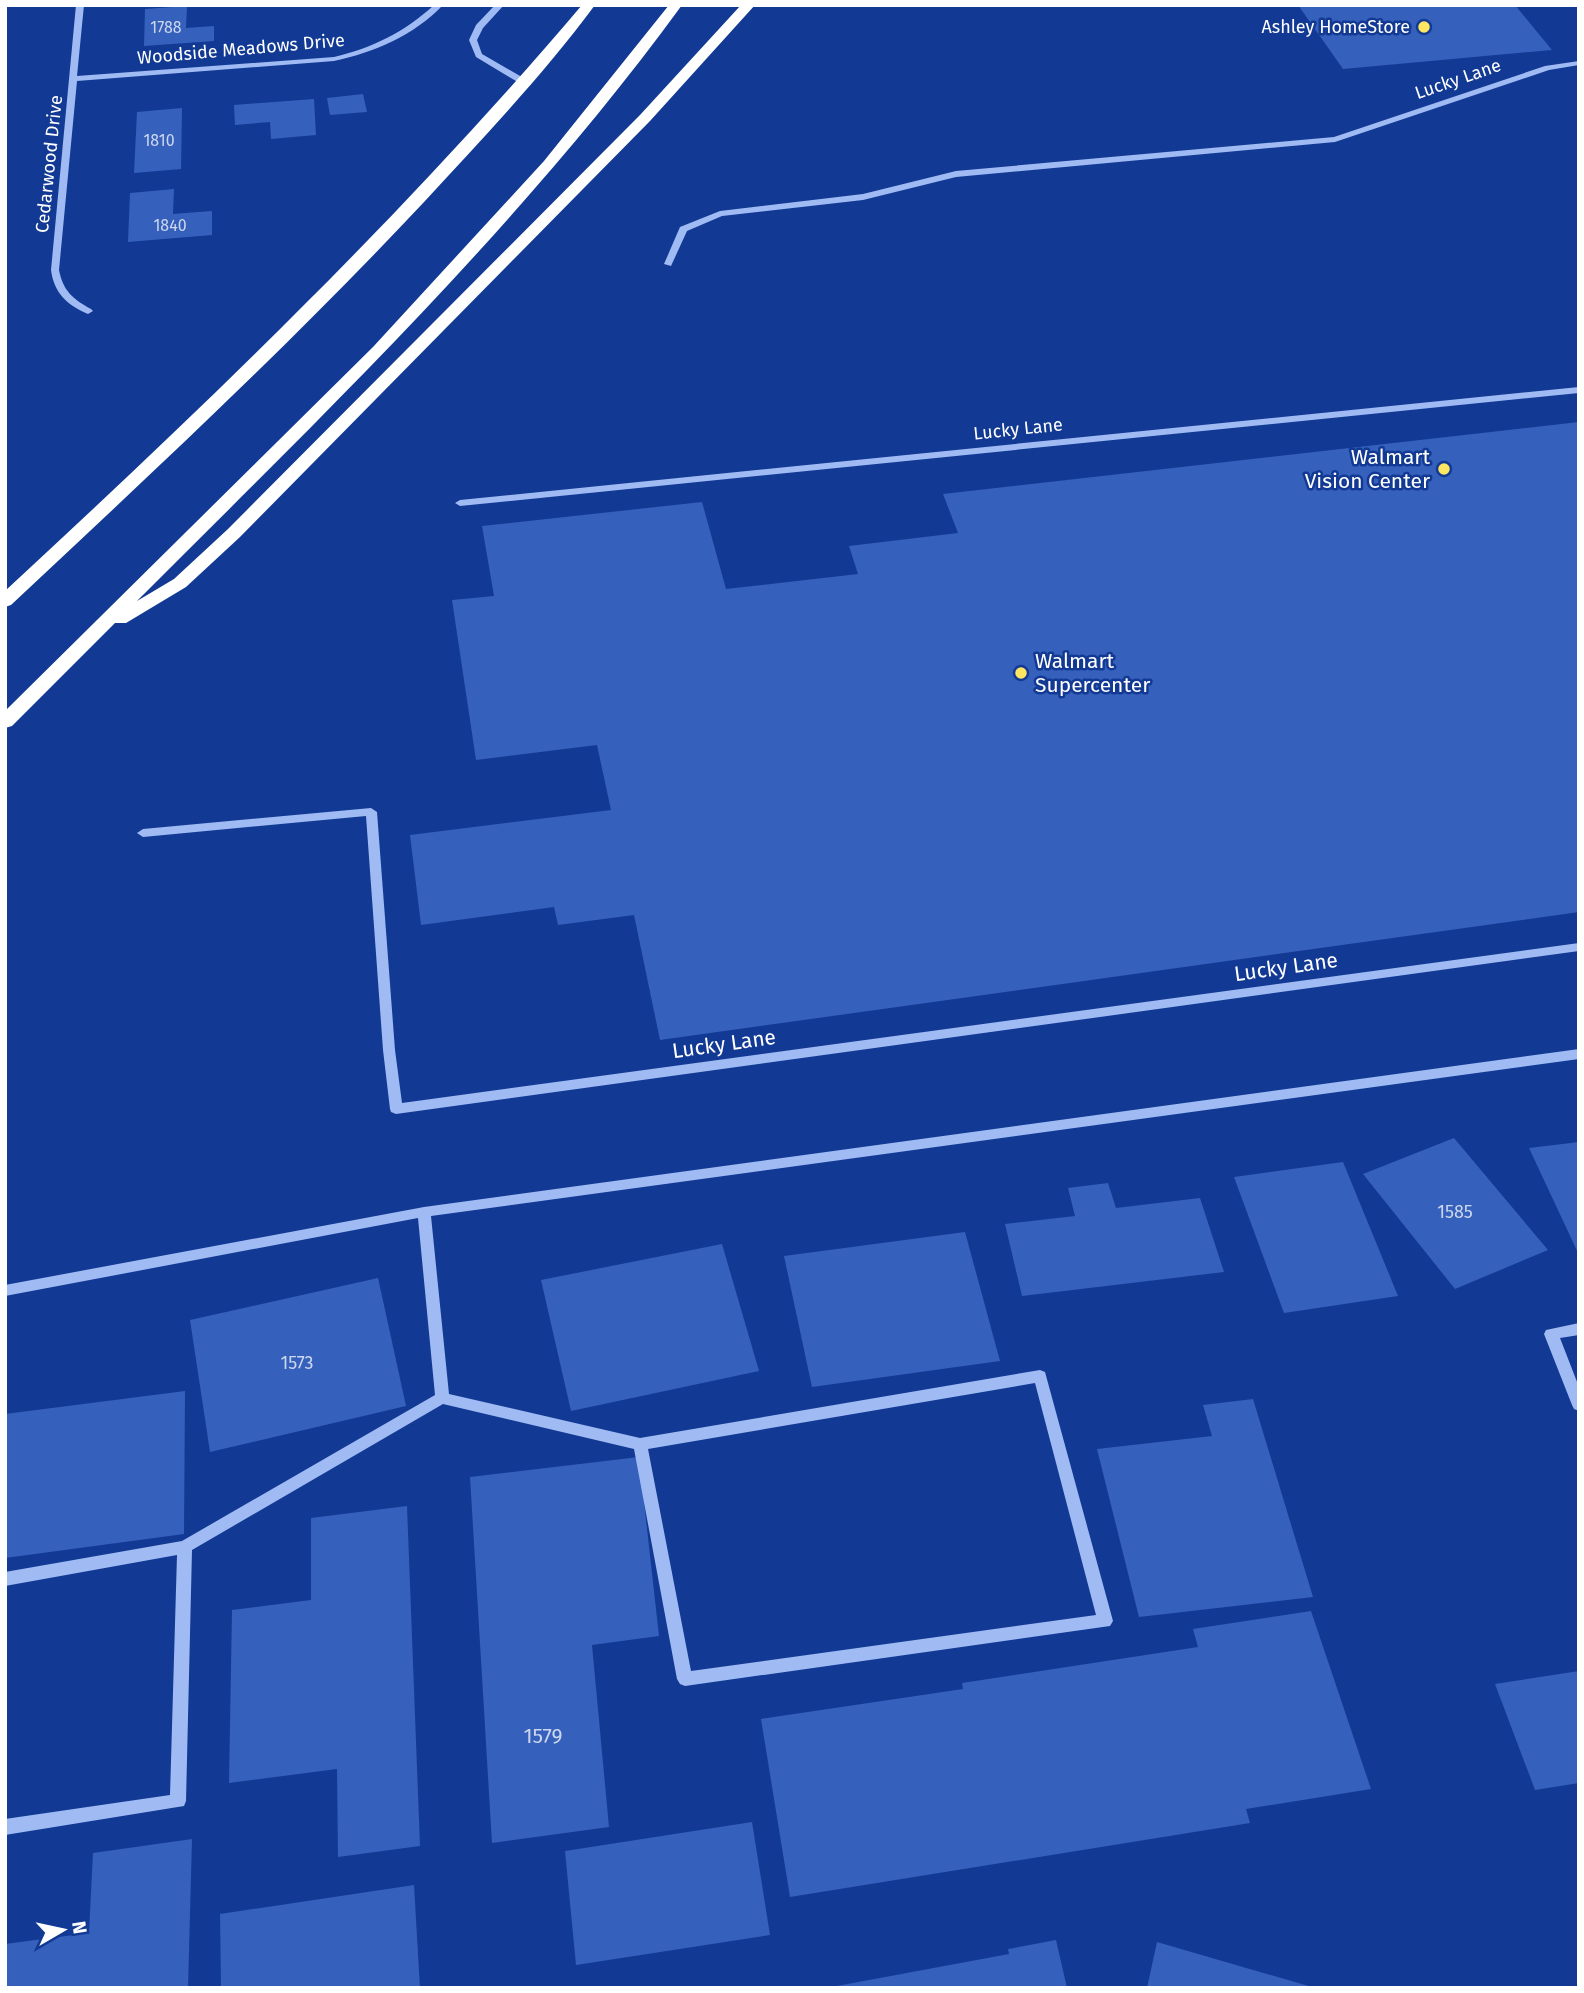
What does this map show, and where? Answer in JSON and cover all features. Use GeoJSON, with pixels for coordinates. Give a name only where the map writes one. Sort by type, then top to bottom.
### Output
{"type":"FeatureCollection","features":[{"type":"Feature","properties":{"kind":"highway"},"geometry":{"type":"LineString","coordinates":[[5,601],[282,341],[466,149],[589,5]]}},
{"type":"Feature","properties":{"kind":"highway"},"geometry":{"type":"LineString","coordinates":[[5,722],[387,341],[549,164],[676,5]]}},
{"type":"Feature","properties":{"kind":"highway"},"geometry":{"type":"LineString","coordinates":[[94,635],[180,583],[234,533],[645,118],[749,5]]}},
{"type":"Feature","properties":{"kind":"street","name":"Cedarwood Drive"},"geometry":{"type":"LineString","coordinates":[[80,5],[55,270],[57,287],[62,294],[89,311]]}},
{"type":"Feature","properties":{"kind":"street","name":"Woodside Meadows Drive"},"geometry":{"type":"LineString","coordinates":[[73,79],[334,59],[376,48],[396,38],[413,28],[439,5]]}},
{"type":"Feature","properties":{"kind":"street"},"geometry":{"type":"LineString","coordinates":[[500,5],[479,27],[473,40],[479,55],[524,82]]}},
{"type":"Feature","properties":{"kind":"street","name":"Lucky Lane"},"geometry":{"type":"LineString","coordinates":[[668,264],[682,229],[720,214],[863,197],[956,174],[1335,139],[1548,68],[1579,64]]}},
{"type":"Feature","properties":{"kind":"street","name":"Lucky Lane"},"geometry":{"type":"LineString","coordinates":[[460,503],[1579,390]]}},
{"type":"Feature","properties":{"kind":"street","name":"Lucky Lane"},"geometry":{"type":"LineString","coordinates":[[143,833],[371,812],[388,1050],[396,1109],[1579,947]]}},
{"type":"Feature","properties":{"kind":"street"},"geometry":{"type":"LineString","coordinates":[[5,1291],[424,1212],[1579,1054]]}},
{"type":"Feature","properties":{"kind":"street"},"geometry":{"type":"LineString","coordinates":[[424,1212],[442,1398]]}},
{"type":"Feature","properties":{"kind":"street"},"geometry":{"type":"LineString","coordinates":[[1579,1329],[1551,1334],[1579,1405]]}},
{"type":"Feature","properties":{"kind":"street"},"geometry":{"type":"LineString","coordinates":[[5,1579],[185,1547],[442,1398],[640,1444],[1040,1376],[1105,1621],[685,1679],[640,1444]]}},
{"type":"Feature","properties":{"kind":"street"},"geometry":{"type":"LineString","coordinates":[[5,1827],[178,1801],[185,1547]]}},
{"type":"Feature","properties":{"kind":"building","name":"Ashley HomeStore"},"geometry":{"type":"Polygon","coordinates":[[[1298,5],[1515,5],[1552,50],[1343,69],[1298,5]]]}},
{"type":"Feature","properties":{"kind":"building"},"geometry":{"type":"Polygon","coordinates":[[[187,6],[186,28],[214,26],[214,41],[144,46],[145,9],[187,6]]]}},
{"type":"Feature","properties":{"kind":"building"},"geometry":{"type":"Polygon","coordinates":[[[363,94],[367,112],[330,115],[327,98],[363,94]]]}},
{"type":"Feature","properties":{"kind":"building"},"geometry":{"type":"Polygon","coordinates":[[[314,99],[316,135],[271,139],[270,122],[235,125],[234,105],[314,99]]]}},
{"type":"Feature","properties":{"kind":"building"},"geometry":{"type":"Polygon","coordinates":[[[182,108],[181,169],[134,173],[137,112],[182,108]]]}},
{"type":"Feature","properties":{"kind":"building"},"geometry":{"type":"Polygon","coordinates":[[[174,189],[173,214],[212,211],[212,235],[128,242],[130,193],[174,189]]]}},
{"type":"Feature","properties":{"kind":"building","name":"Walmart Supercenter"},"geometry":{"type":"Polygon","coordinates":[[[1579,422],[1579,912],[660,1040],[634,915],[558,925],[554,907],[421,925],[410,835],[611,810],[597,745],[476,760],[452,600],[494,596],[482,526],[702,502],[726,589],[858,574],[849,546],[958,533],[943,494],[1579,422]]]}},
{"type":"Feature","properties":{"kind":"building"},"geometry":{"type":"Polygon","coordinates":[[[1454,1138],[1548,1250],[1455,1289],[1363,1174],[1454,1138]]]}},
{"type":"Feature","properties":{"kind":"building"},"geometry":{"type":"Polygon","coordinates":[[[1579,1142],[1579,1255],[1529,1148],[1579,1142]]]}},
{"type":"Feature","properties":{"kind":"building"},"geometry":{"type":"Polygon","coordinates":[[[1343,1162],[1398,1296],[1284,1313],[1234,1177],[1343,1162]]]}},
{"type":"Feature","properties":{"kind":"building"},"geometry":{"type":"Polygon","coordinates":[[[1108,1183],[1116,1208],[1200,1198],[1224,1272],[1022,1296],[1005,1224],[1075,1216],[1068,1188],[1108,1183]]]}},
{"type":"Feature","properties":{"kind":"building"},"geometry":{"type":"Polygon","coordinates":[[[965,1232],[1000,1361],[812,1387],[784,1256],[965,1232]]]}},
{"type":"Feature","properties":{"kind":"building"},"geometry":{"type":"Polygon","coordinates":[[[722,1244],[759,1371],[571,1411],[541,1280],[722,1244]]]}},
{"type":"Feature","properties":{"kind":"building"},"geometry":{"type":"Polygon","coordinates":[[[378,1278],[406,1406],[210,1452],[190,1320],[378,1278]]]}},
{"type":"Feature","properties":{"kind":"building"},"geometry":{"type":"Polygon","coordinates":[[[185,1391],[184,1534],[5,1558],[5,1414],[185,1391]]]}},
{"type":"Feature","properties":{"kind":"building"},"geometry":{"type":"Polygon","coordinates":[[[1253,1399],[1313,1597],[1139,1617],[1097,1449],[1212,1436],[1203,1405],[1253,1399]]]}},
{"type":"Feature","properties":{"kind":"building"},"geometry":{"type":"Polygon","coordinates":[[[639,1457],[659,1636],[592,1645],[609,1827],[492,1843],[470,1477],[639,1457]]]}},
{"type":"Feature","properties":{"kind":"building"},"geometry":{"type":"Polygon","coordinates":[[[407,1506],[420,1846],[338,1857],[337,1769],[229,1783],[232,1610],[311,1600],[311,1518],[407,1506]]]}},
{"type":"Feature","properties":{"kind":"building"},"geometry":{"type":"Polygon","coordinates":[[[1311,1611],[1371,1789],[1246,1809],[1250,1823],[790,1897],[761,1719],[963,1689],[962,1683],[1198,1647],[1193,1629],[1311,1611]]]}},
{"type":"Feature","properties":{"kind":"building"},"geometry":{"type":"Polygon","coordinates":[[[1579,1671],[1579,1783],[1535,1790],[1495,1684],[1579,1671]]]}},
{"type":"Feature","properties":{"kind":"building"},"geometry":{"type":"Polygon","coordinates":[[[752,1822],[770,1935],[576,1965],[565,1851],[752,1822]]]}},
{"type":"Feature","properties":{"kind":"building"},"geometry":{"type":"Polygon","coordinates":[[[192,1839],[188,1988],[5,1988],[5,1944],[89,1933],[93,1853],[192,1839]]]}},
{"type":"Feature","properties":{"kind":"building"},"geometry":{"type":"Polygon","coordinates":[[[414,1885],[420,1988],[221,1988],[220,1914],[414,1885]]]}},
{"type":"Feature","properties":{"kind":"building"},"geometry":{"type":"Polygon","coordinates":[[[1056,1940],[1067,1988],[826,1988],[1009,1954],[1008,1949],[1056,1940]]]}},
{"type":"Feature","properties":{"kind":"building"},"geometry":{"type":"Polygon","coordinates":[[[1157,1942],[1312,1987],[1312,1988],[1147,1988],[1157,1942]]]}},
{"type":"Feature","properties":{"kind":"place","name":"Ashley HomeStore"},"geometry":{"type":"Point","coordinates":[1424,27]}},
{"type":"Feature","properties":{"kind":"place","name":"Walmart Vision Center"},"geometry":{"type":"Point","coordinates":[1444,469]}},
{"type":"Feature","properties":{"kind":"place","name":"Walmart Supercenter"},"geometry":{"type":"Point","coordinates":[1021,673]}}]}
